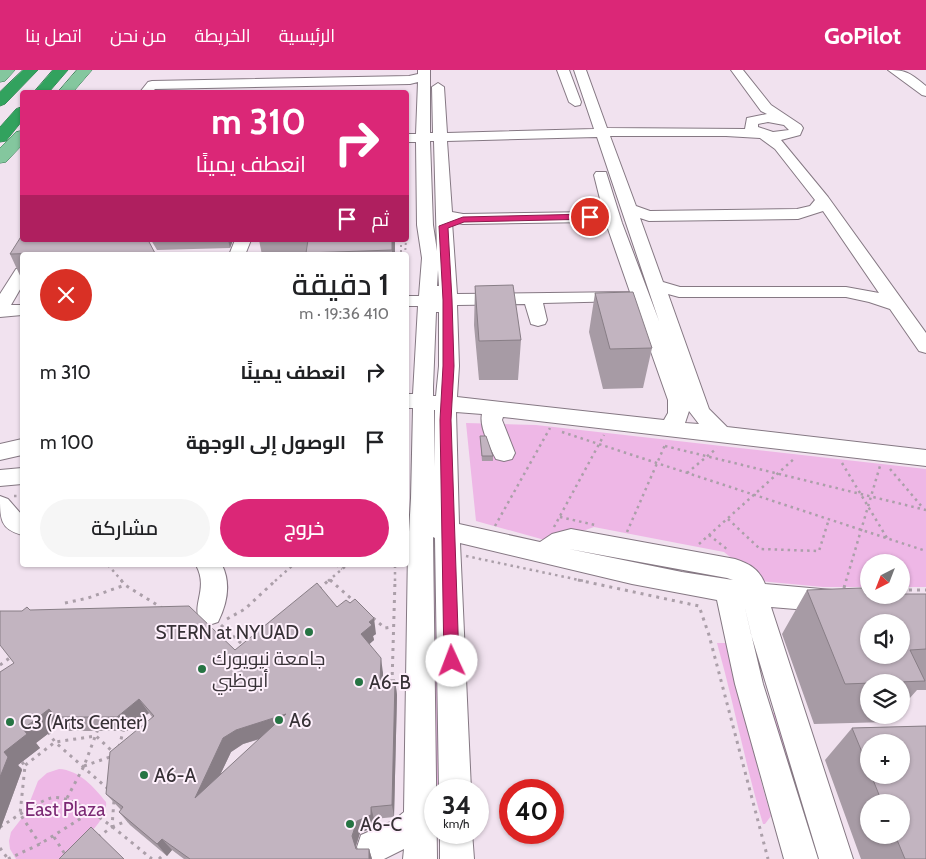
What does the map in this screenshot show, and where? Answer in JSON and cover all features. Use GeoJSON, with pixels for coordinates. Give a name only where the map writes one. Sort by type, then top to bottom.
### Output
{"type":"FeatureCollection","features":[{"type":"Feature","properties":{"kind":"highway"},"geometry":{"type":"LineString","coordinates":[[0,101],[30,70]]}},
{"type":"Feature","properties":{"kind":"highway"},"geometry":{"type":"LineString","coordinates":[[43,90],[61,70]]}},
{"type":"Feature","properties":{"kind":"highway"},"geometry":{"type":"LineString","coordinates":[[0,137],[20,114]]}},
{"type":"Feature","properties":{"kind":"main road"},"geometry":{"type":"LineString","coordinates":[[0,78],[8,70]]}},
{"type":"Feature","properties":{"kind":"main road"},"geometry":{"type":"LineString","coordinates":[[67,90],[85,70]]}},
{"type":"Feature","properties":{"kind":"main road"},"geometry":{"type":"LineString","coordinates":[[0,158],[20,138]]}},
{"type":"Feature","properties":{"kind":"street"},"geometry":{"type":"LineString","coordinates":[[195,76],[242,83],[292,87],[399,70]]}},
{"type":"Feature","properties":{"kind":"street"},"geometry":{"type":"LineString","coordinates":[[438,70],[451,120]]}},
{"type":"Feature","properties":{"kind":"street"},"geometry":{"type":"LineString","coordinates":[[563,70],[587,129],[608,196],[622,217],[653,305],[700,412],[720,440]]}},
{"type":"Feature","properties":{"kind":"street"},"geometry":{"type":"LineString","coordinates":[[451,120],[497,128],[545,131],[572,136],[582,140],[587,129],[580,70]]}},
{"type":"Feature","properties":{"kind":"street"},"geometry":{"type":"LineString","coordinates":[[726,70],[752,104],[754,120],[752,128],[780,146],[823,200],[926,347]]}},
{"type":"Feature","properties":{"kind":"street"},"geometry":{"type":"LineString","coordinates":[[737,70],[766,108],[796,128],[791,141],[793,146],[926,322]]}},
{"type":"Feature","properties":{"kind":"street"},"geometry":{"type":"LineString","coordinates":[[894,70],[905,75],[926,92]]}},
{"type":"Feature","properties":{"kind":"street"},"geometry":{"type":"LineString","coordinates":[[148,90],[152,84],[218,71]]}},
{"type":"Feature","properties":{"kind":"street"},"geometry":{"type":"LineString","coordinates":[[242,83],[255,77],[372,75],[420,77],[424,110],[418,219],[433,266],[437,292],[448,300],[619,297],[646,287],[679,292],[846,292],[873,297],[899,306]]}},
{"type":"Feature","properties":{"kind":"street"},"geometry":{"type":"LineString","coordinates":[[314,90],[394,88],[400,90]]}},
{"type":"Feature","properties":{"kind":"street"},"geometry":{"type":"LineString","coordinates":[[409,124],[424,110]]}},
{"type":"Feature","properties":{"kind":"street"},"geometry":{"type":"LineString","coordinates":[[409,137],[423,134],[724,126],[768,118],[784,120]]}},
{"type":"Feature","properties":{"kind":"street"},"geometry":{"type":"LineString","coordinates":[[451,120],[440,134],[448,300],[448,366],[425,402],[448,531],[455,779]]}},
{"type":"Feature","properties":{"kind":"street"},"geometry":{"type":"LineString","coordinates":[[409,126],[423,134]]}},
{"type":"Feature","properties":{"kind":"street"},"geometry":{"type":"LineString","coordinates":[[440,134],[497,128]]}},
{"type":"Feature","properties":{"kind":"street"},"geometry":{"type":"LineString","coordinates":[[587,129],[632,132],[726,132],[780,137],[793,134]]}},
{"type":"Feature","properties":{"kind":"street"},"geometry":{"type":"LineString","coordinates":[[587,129],[632,132]]}},
{"type":"Feature","properties":{"kind":"street"},"geometry":{"type":"LineString","coordinates":[[409,147],[423,154]]}},
{"type":"Feature","properties":{"kind":"street"},"geometry":{"type":"LineString","coordinates":[[798,214],[816,208],[823,200]]}},
{"type":"Feature","properties":{"kind":"street"},"geometry":{"type":"LineString","coordinates":[[443,221],[463,219],[798,214],[822,219],[843,228]]}},
{"type":"Feature","properties":{"kind":"street"},"geometry":{"type":"LineString","coordinates":[[420,859],[414,524],[425,402],[430,258]]}},
{"type":"Feature","properties":{"kind":"street"},"geometry":{"type":"LineString","coordinates":[[20,276],[0,309],[20,310]]}},
{"type":"Feature","properties":{"kind":"street"},"geometry":{"type":"LineString","coordinates":[[846,292],[867,287],[877,276]]}},
{"type":"Feature","properties":{"kind":"street"},"geometry":{"type":"LineString","coordinates":[[619,297],[653,305],[679,292]]}},
{"type":"Feature","properties":{"kind":"street"},"geometry":{"type":"LineString","coordinates":[[533,299],[538,320]]}},
{"type":"Feature","properties":{"kind":"street"},"geometry":{"type":"LineString","coordinates":[[409,301],[428,300],[436,302],[439,307],[440,353],[448,366]]}},
{"type":"Feature","properties":{"kind":"street"},"geometry":{"type":"LineString","coordinates":[[653,305],[679,406],[677,418],[666,438]]}},
{"type":"Feature","properties":{"kind":"street"},"geometry":{"type":"LineString","coordinates":[[425,402],[494,409],[666,438],[720,440],[926,458]]}},
{"type":"Feature","properties":{"kind":"street"},"geometry":{"type":"LineString","coordinates":[[494,409],[491,420],[504,453]]}},
{"type":"Feature","properties":{"kind":"street"},"geometry":{"type":"LineString","coordinates":[[0,452],[20,447]]}},
{"type":"Feature","properties":{"kind":"street"},"geometry":{"type":"LineString","coordinates":[[0,478],[20,476]]}},
{"type":"Feature","properties":{"kind":"street"},"geometry":{"type":"LineString","coordinates":[[414,524],[448,531],[548,542],[742,593],[850,596]]}},
{"type":"Feature","properties":{"kind":"street"},"geometry":{"type":"LineString","coordinates":[[209,614],[215,587],[214,576],[210,567]]}},
{"type":"Feature","properties":{"kind":"street"},"geometry":{"type":"LineString","coordinates":[[742,593],[749,684],[801,859]]}},
{"type":"Feature","properties":{"kind":"street"},"geometry":{"type":"LineString","coordinates":[[742,593],[765,634],[836,859]]}},
{"type":"Feature","properties":{"kind":"street"},"geometry":{"type":"LineString","coordinates":[[373,847],[404,832],[420,820]]}},
{"type":"Feature","properties":{"kind":"path"},"geometry":{"type":"LineString","coordinates":[[492,532],[552,425],[557,431],[926,551]]}},
{"type":"Feature","properties":{"kind":"path"},"geometry":{"type":"LineString","coordinates":[[548,542],[606,431]]}},
{"type":"Feature","properties":{"kind":"path"},"geometry":{"type":"LineString","coordinates":[[627,532],[658,464],[666,438],[708,456],[926,510]]}},
{"type":"Feature","properties":{"kind":"path"},"geometry":{"type":"LineString","coordinates":[[687,473],[708,456],[720,440]]}},
{"type":"Feature","properties":{"kind":"path"},"geometry":{"type":"LineString","coordinates":[[698,545],[800,454]]}},
{"type":"Feature","properties":{"kind":"path"},"geometry":{"type":"LineString","coordinates":[[839,458],[888,539]]}},
{"type":"Feature","properties":{"kind":"path"},"geometry":{"type":"LineString","coordinates":[[850,596],[859,529],[866,505],[883,463],[926,510]]}},
{"type":"Feature","properties":{"kind":"path"},"geometry":{"type":"LineString","coordinates":[[560,517],[599,525]]}},
{"type":"Feature","properties":{"kind":"path"},"geometry":{"type":"LineString","coordinates":[[728,519],[760,549],[819,551],[829,519]]}},
{"type":"Feature","properties":{"kind":"path"},"geometry":{"type":"LineString","coordinates":[[618,530],[636,533]]}},
{"type":"Feature","properties":{"kind":"path"},"geometry":{"type":"LineString","coordinates":[[458,559],[467,556],[699,606],[709,635],[768,859]]}},
{"type":"Feature","properties":{"kind":"path"},"geometry":{"type":"LineString","coordinates":[[110,567],[125,585],[166,611]]}},
{"type":"Feature","properties":{"kind":"path"},"geometry":{"type":"LineString","coordinates":[[246,648],[217,622],[236,616],[291,567]]}},
{"type":"Feature","properties":{"kind":"path"},"geometry":{"type":"LineString","coordinates":[[315,592],[344,567]]}},
{"type":"Feature","properties":{"kind":"path"},"geometry":{"type":"LineString","coordinates":[[392,689],[394,567]]}},
{"type":"Feature","properties":{"kind":"path"},"geometry":{"type":"LineString","coordinates":[[330,580],[360,607]]}},
{"type":"Feature","properties":{"kind":"path"},"geometry":{"type":"LineString","coordinates":[[65,602],[81,601],[100,596],[125,585]]}},
{"type":"Feature","properties":{"kind":"path"},"geometry":{"type":"LineString","coordinates":[[910,590],[926,590]]}},
{"type":"Feature","properties":{"kind":"path"},"geometry":{"type":"LineString","coordinates":[[367,612],[386,628],[393,627]]}},
{"type":"Feature","properties":{"kind":"path"},"geometry":{"type":"LineString","coordinates":[[367,623],[373,618]]}},
{"type":"Feature","properties":{"kind":"path"},"geometry":{"type":"LineString","coordinates":[[0,665],[13,656],[15,658]]}},
{"type":"Feature","properties":{"kind":"path"},"geometry":{"type":"LineString","coordinates":[[117,755],[126,722]]}},
{"type":"Feature","properties":{"kind":"path"},"geometry":{"type":"LineString","coordinates":[[67,798],[84,766],[100,723]]}},
{"type":"Feature","properties":{"kind":"path"},"geometry":{"type":"LineString","coordinates":[[44,728],[56,742],[108,789]]}},
{"type":"Feature","properties":{"kind":"path"},"geometry":{"type":"LineString","coordinates":[[96,736],[117,755]]}},
{"type":"Feature","properties":{"kind":"path"},"geometry":{"type":"LineString","coordinates":[[12,776],[23,764],[56,742],[96,736]]}},
{"type":"Feature","properties":{"kind":"path"},"geometry":{"type":"LineString","coordinates":[[84,766],[117,755],[124,748]]}},
{"type":"Feature","properties":{"kind":"path"},"geometry":{"type":"LineString","coordinates":[[23,764],[20,814],[40,844]]}},
{"type":"Feature","properties":{"kind":"path"},"geometry":{"type":"LineString","coordinates":[[112,827],[114,794]]}},
{"type":"Feature","properties":{"kind":"path"},"geometry":{"type":"LineString","coordinates":[[0,827],[51,798],[67,798],[81,804],[152,859]]}},
{"type":"Feature","properties":{"kind":"path"},"geometry":{"type":"LineString","coordinates":[[0,848],[8,859],[53,837],[63,828],[91,812]]}},
{"type":"Feature","properties":{"kind":"path"},"geometry":{"type":"LineString","coordinates":[[94,840],[112,827],[129,820],[132,822]]}},
{"type":"Feature","properties":{"kind":"path"},"geometry":{"type":"LineString","coordinates":[[53,837],[68,859]]}},
{"type":"Feature","properties":{"kind":"path"},"geometry":{"type":"LineString","coordinates":[[159,859],[166,849]]}},
{"type":"Feature","properties":{"kind":"green space"},"geometry":{"type":"Polygon","coordinates":[[[466,423],[536,425],[926,469],[926,587],[910,587],[910,554],[860,554],[860,587],[823,587],[760,581],[724,552],[594,527],[552,542],[476,521],[466,423]]]}},
{"type":"Feature","properties":{"kind":"green space"},"geometry":{"type":"Polygon","coordinates":[[[429,554],[439,558],[444,779],[432,779],[429,554]]]}},
{"type":"Feature","properties":{"kind":"green space"},"geometry":{"type":"Polygon","coordinates":[[[717,643],[727,643],[733,664],[771,816],[765,824],[763,824],[717,643]]]}},
{"type":"Feature","properties":{"kind":"green space"},"geometry":{"type":"Polygon","coordinates":[[[763,713],[774,713],[812,834],[801,834],[763,713]]]}},
{"type":"Feature","properties":{"kind":"green space","name":"East Plaza"},"geometry":{"type":"Polygon","coordinates":[[[59,769],[73,772],[86,780],[106,802],[106,809],[90,833],[61,859],[16,859],[10,849],[11,832],[25,814],[38,781],[47,773],[59,769]]]}},
{"type":"Feature","properties":{"kind":"building"},"geometry":{"type":"Polygon","coordinates":[[[20,238],[20,242],[149,242],[154,252],[20,252],[20,254],[10,254],[20,238]]]}},
{"type":"Feature","properties":{"kind":"building"},"geometry":{"type":"Polygon","coordinates":[[[308,242],[392,242],[392,250],[306,252],[308,242]]]}},
{"type":"Feature","properties":{"kind":"building"},"geometry":{"type":"Polygon","coordinates":[[[513,285],[521,340],[479,341],[475,286],[513,285]]]}},
{"type":"Feature","properties":{"kind":"building"},"geometry":{"type":"Polygon","coordinates":[[[633,292],[652,348],[610,349],[595,293],[633,292]]]}},
{"type":"Feature","properties":{"kind":"building"},"geometry":{"type":"Polygon","coordinates":[[[480,436],[486,436],[493,456],[482,456],[480,436]]]}},
{"type":"Feature","properties":{"kind":"building","name":"جامعة نيويورك أبوظبي"},"geometry":{"type":"Polygon","coordinates":[[[317,583],[337,607],[346,600],[350,603],[355,599],[374,618],[369,622],[372,625],[361,634],[381,658],[380,680],[395,680],[392,805],[371,807],[371,815],[357,821],[352,836],[356,849],[369,849],[369,859],[190,859],[162,839],[157,844],[119,812],[123,807],[106,794],[110,752],[154,716],[139,699],[117,717],[56,717],[49,709],[23,729],[27,734],[4,752],[8,757],[0,777],[0,672],[14,663],[0,645],[0,611],[22,611],[27,607],[30,610],[189,606],[235,650],[317,583]],[[286,714],[236,730],[223,738],[195,798],[286,714]]]}},
{"type":"Feature","properties":{"kind":"building"},"geometry":{"type":"Polygon","coordinates":[[[860,588],[860,604],[910,604],[910,594],[926,594],[926,649],[910,650],[925,681],[910,682],[910,674],[860,674],[860,683],[845,684],[807,590],[860,588]]]}},
{"type":"Feature","properties":{"kind":"building"},"geometry":{"type":"Polygon","coordinates":[[[926,726],[926,859],[905,859],[899,844],[910,844],[910,794],[879,794],[875,784],[910,784],[910,734],[860,734],[860,747],[852,728],[926,726]]]}},
{"type":"Feature","properties":{"kind":"building"},"geometry":{"type":"Polygon","coordinates":[[[91,827],[124,859],[59,859],[91,827]]]}},
{"type":"Feature","properties":{"kind":"place","name":"STERN at NYUAD"},"geometry":{"type":"Point","coordinates":[309,632]}},
{"type":"Feature","properties":{"kind":"place","name":"جامعة نيويورك أبوظبي"},"geometry":{"type":"Point","coordinates":[202,669]}},
{"type":"Feature","properties":{"kind":"place","name":"A6-B"},"geometry":{"type":"Point","coordinates":[359,682]}},
{"type":"Feature","properties":{"kind":"place","name":"A6"},"geometry":{"type":"Point","coordinates":[279,720]}},
{"type":"Feature","properties":{"kind":"place","name":"C3 (Arts Center)"},"geometry":{"type":"Point","coordinates":[10,722]}},
{"type":"Feature","properties":{"kind":"place","name":"A6-A"},"geometry":{"type":"Point","coordinates":[144,775]}},
{"type":"Feature","properties":{"kind":"place","name":"A6-C"},"geometry":{"type":"Point","coordinates":[350,824]}},
{"type":"Feature","properties":{"kind":"route"},"geometry":{"type":"LineString","coordinates":[[452,661],[446,503],[445,420],[448,366],[448,300],[444,226],[463,219],[590,217]]}}]}
